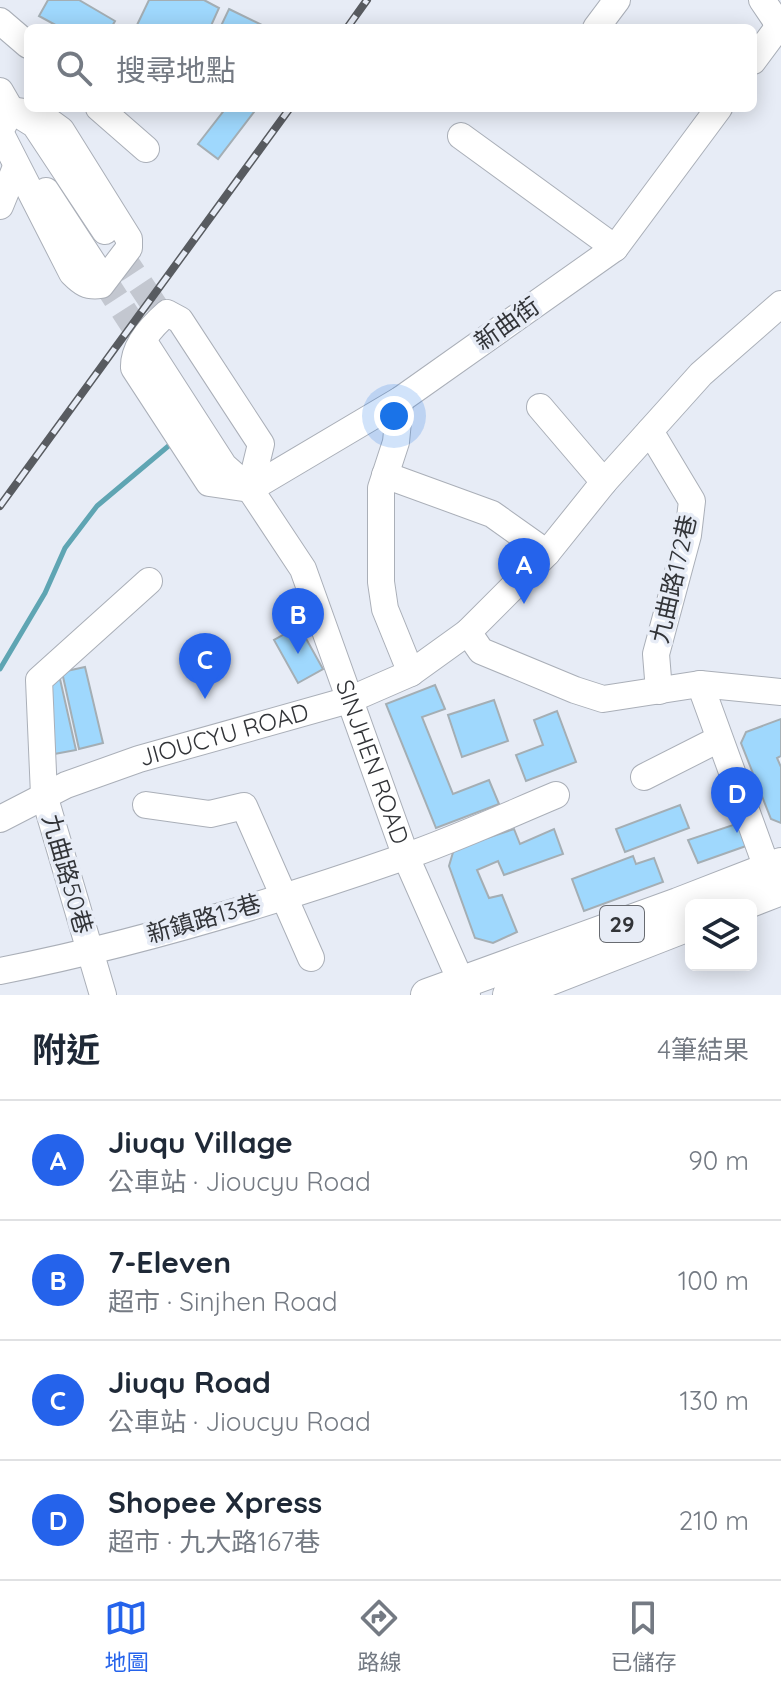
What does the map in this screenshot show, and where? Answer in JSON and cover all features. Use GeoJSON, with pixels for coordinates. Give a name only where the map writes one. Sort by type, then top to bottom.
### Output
{"type":"FeatureCollection","features":[{"type":"Feature","properties":{"kind":"main road"},"geometry":{"type":"LineString","coordinates":[[747,899],[776,873]]}},
{"type":"Feature","properties":{"kind":"main road","name":"29"},"geometry":{"type":"LineString","coordinates":[[427,995],[464,988],[678,904],[776,873]]}},
{"type":"Feature","properties":{"kind":"main road","name":"29"},"geometry":{"type":"LineString","coordinates":[[509,995],[685,926]]}},
{"type":"Feature","properties":{"kind":"street"},"geometry":{"type":"LineString","coordinates":[[599,24],[617,0]]}},
{"type":"Feature","properties":{"kind":"street"},"geometry":{"type":"LineString","coordinates":[[757,56],[780,27],[762,0]]}},
{"type":"Feature","properties":{"kind":"street"},"geometry":{"type":"LineString","coordinates":[[0,21],[24,42]]}},
{"type":"Feature","properties":{"kind":"street"},"geometry":{"type":"LineString","coordinates":[[6,100],[0,132],[16,167],[72,273],[82,284],[101,285],[129,248],[129,239],[61,130],[34,112]]}},
{"type":"Feature","properties":{"kind":"street"},"geometry":{"type":"LineString","coordinates":[[6,100],[35,125],[119,252]]}},
{"type":"Feature","properties":{"kind":"street"},"geometry":{"type":"LineString","coordinates":[[6,100],[13,139],[102,277]]}},
{"type":"Feature","properties":{"kind":"street"},"geometry":{"type":"LineString","coordinates":[[104,112],[146,149]]}},
{"type":"Feature","properties":{"kind":"street","name":"新曲街"},"geometry":{"type":"LineString","coordinates":[[250,489],[400,400],[615,248],[716,112]]}},
{"type":"Feature","properties":{"kind":"street"},"geometry":{"type":"LineString","coordinates":[[461,136],[615,248]]}},
{"type":"Feature","properties":{"kind":"street"},"geometry":{"type":"LineString","coordinates":[[0,206],[16,167]]}},
{"type":"Feature","properties":{"kind":"street","name":"JIOUCYU ROAD"},"geometry":{"type":"LineString","coordinates":[[0,819],[44,795],[139,759],[349,700],[411,673],[468,632],[547,553],[604,482],[701,374],[781,304]]}},
{"type":"Feature","properties":{"kind":"street"},"geometry":{"type":"LineString","coordinates":[[167,313],[180,320],[261,444],[250,489],[209,483],[134,368],[137,350],[167,313]]}},
{"type":"Feature","properties":{"kind":"street","name":"SINJHEN ROAD"},"geometry":{"type":"LineString","coordinates":[[168,326],[245,448],[250,489]]}},
{"type":"Feature","properties":{"kind":"street","name":"SINJHEN ROAD"},"geometry":{"type":"LineString","coordinates":[[148,348],[224,466],[250,489],[303,569],[406,857],[464,988]]}},
{"type":"Feature","properties":{"kind":"street"},"geometry":{"type":"LineString","coordinates":[[400,400],[396,442],[381,488],[381,582],[385,609],[411,673]]}},
{"type":"Feature","properties":{"kind":"street"},"geometry":{"type":"LineString","coordinates":[[540,407],[604,482]]}},
{"type":"Feature","properties":{"kind":"street","name":"九曲路172巷"},"geometry":{"type":"LineString","coordinates":[[650,431],[692,501],[688,535],[656,654],[659,691]]}},
{"type":"Feature","properties":{"kind":"street"},"geometry":{"type":"LineString","coordinates":[[385,475],[492,514],[547,553]]}},
{"type":"Feature","properties":{"kind":"street","name":"九曲路50巷"},"geometry":{"type":"LineString","coordinates":[[103,995],[44,795],[39,680],[149,581]]}},
{"type":"Feature","properties":{"kind":"street"},"geometry":{"type":"LineString","coordinates":[[468,632],[481,651],[603,699],[700,684],[781,692]]}},
{"type":"Feature","properties":{"kind":"street"},"geometry":{"type":"LineString","coordinates":[[700,684],[719,739],[776,873]]}},
{"type":"Feature","properties":{"kind":"street"},"geometry":{"type":"LineString","coordinates":[[644,777],[719,739]]}},
{"type":"Feature","properties":{"kind":"street","name":"新鎮路13巷"},"geometry":{"type":"LineString","coordinates":[[0,971],[90,953],[283,896],[406,857],[556,795]]}},
{"type":"Feature","properties":{"kind":"street"},"geometry":{"type":"LineString","coordinates":[[146,805],[210,814],[244,806],[311,958]]}},
{"type":"Feature","properties":{"kind":"building"},"geometry":{"type":"Polygon","coordinates":[[[48,0],[79,0],[115,21],[113,24],[54,24],[39,16],[48,0]]]}},
{"type":"Feature","properties":{"kind":"building"},"geometry":{"type":"Polygon","coordinates":[[[149,0],[204,0],[219,8],[212,24],[137,24],[149,0]]]}},
{"type":"Feature","properties":{"kind":"building"},"geometry":{"type":"Polygon","coordinates":[[[229,9],[260,24],[222,24],[229,9]]]}},
{"type":"Feature","properties":{"kind":"building"},"geometry":{"type":"Polygon","coordinates":[[[223,112],[254,112],[218,159],[198,144],[223,112]]]}},
{"type":"Feature","properties":{"kind":"building"},"geometry":{"type":"Polygon","coordinates":[[[299,626],[323,669],[298,683],[274,640],[299,626]]]}},
{"type":"Feature","properties":{"kind":"building"},"geometry":{"type":"Polygon","coordinates":[[[85,667],[103,743],[79,749],[62,672],[85,667]]]}},
{"type":"Feature","properties":{"kind":"building"},"geometry":{"type":"Polygon","coordinates":[[[60,679],[76,750],[49,755],[47,684],[60,679]]]}},
{"type":"Feature","properties":{"kind":"building"},"geometry":{"type":"Polygon","coordinates":[[[435,685],[445,709],[422,717],[453,794],[489,780],[499,804],[436,828],[386,704],[435,685]]]}},
{"type":"Feature","properties":{"kind":"building"},"geometry":{"type":"Polygon","coordinates":[[[494,700],[508,741],[462,757],[448,715],[494,700]]]}},
{"type":"Feature","properties":{"kind":"building"},"geometry":{"type":"Polygon","coordinates":[[[557,711],[576,762],[526,781],[516,755],[543,745],[534,720],[557,711]]]}},
{"type":"Feature","properties":{"kind":"building"},"geometry":{"type":"Polygon","coordinates":[[[781,719],[781,756],[777,758],[781,767],[781,823],[771,819],[741,743],[746,732],[781,719]]]}},
{"type":"Feature","properties":{"kind":"building"},"geometry":{"type":"Polygon","coordinates":[[[680,805],[689,828],[625,852],[616,829],[680,805]]]}},
{"type":"Feature","properties":{"kind":"building"},"geometry":{"type":"Polygon","coordinates":[[[742,822],[746,846],[698,863],[688,840],[742,822]]]}},
{"type":"Feature","properties":{"kind":"building"},"geometry":{"type":"Polygon","coordinates":[[[514,829],[520,844],[554,829],[563,854],[504,875],[498,861],[477,870],[489,898],[502,895],[517,932],[493,943],[475,938],[449,866],[454,849],[514,829]]]}},
{"type":"Feature","properties":{"kind":"building"},"geometry":{"type":"Polygon","coordinates":[[[633,856],[636,864],[654,858],[663,882],[584,911],[572,879],[633,856]]]}},
{"type":"Feature","properties":{"kind":"waterway"},"geometry":{"type":"LineString","coordinates":[[0,669],[45,593],[65,548],[97,506],[172,443]]}},
{"type":"Feature","properties":{"kind":"tunnel"},"geometry":{"type":"LineString","coordinates":[[119,252],[168,326]]}},
{"type":"Feature","properties":{"kind":"tunnel"},"geometry":{"type":"LineString","coordinates":[[102,277],[148,348]]}},
{"type":"Feature","properties":{"kind":"railway"},"geometry":{"type":"LineString","coordinates":[[350,24],[367,0]]}},
{"type":"Feature","properties":{"kind":"railway"},"geometry":{"type":"LineString","coordinates":[[0,506],[287,112]]}},
{"type":"Feature","properties":{"kind":"place","name":"Jiuqu Village"},"geometry":{"type":"Point","coordinates":[524,604]}},
{"type":"Feature","properties":{"kind":"place","name":"7-Eleven"},"geometry":{"type":"Point","coordinates":[298,654]}},
{"type":"Feature","properties":{"kind":"place","name":"Jiuqu Road"},"geometry":{"type":"Point","coordinates":[205,699]}},
{"type":"Feature","properties":{"kind":"place","name":"Shopee Xpress"},"geometry":{"type":"Point","coordinates":[737,833]}}]}
